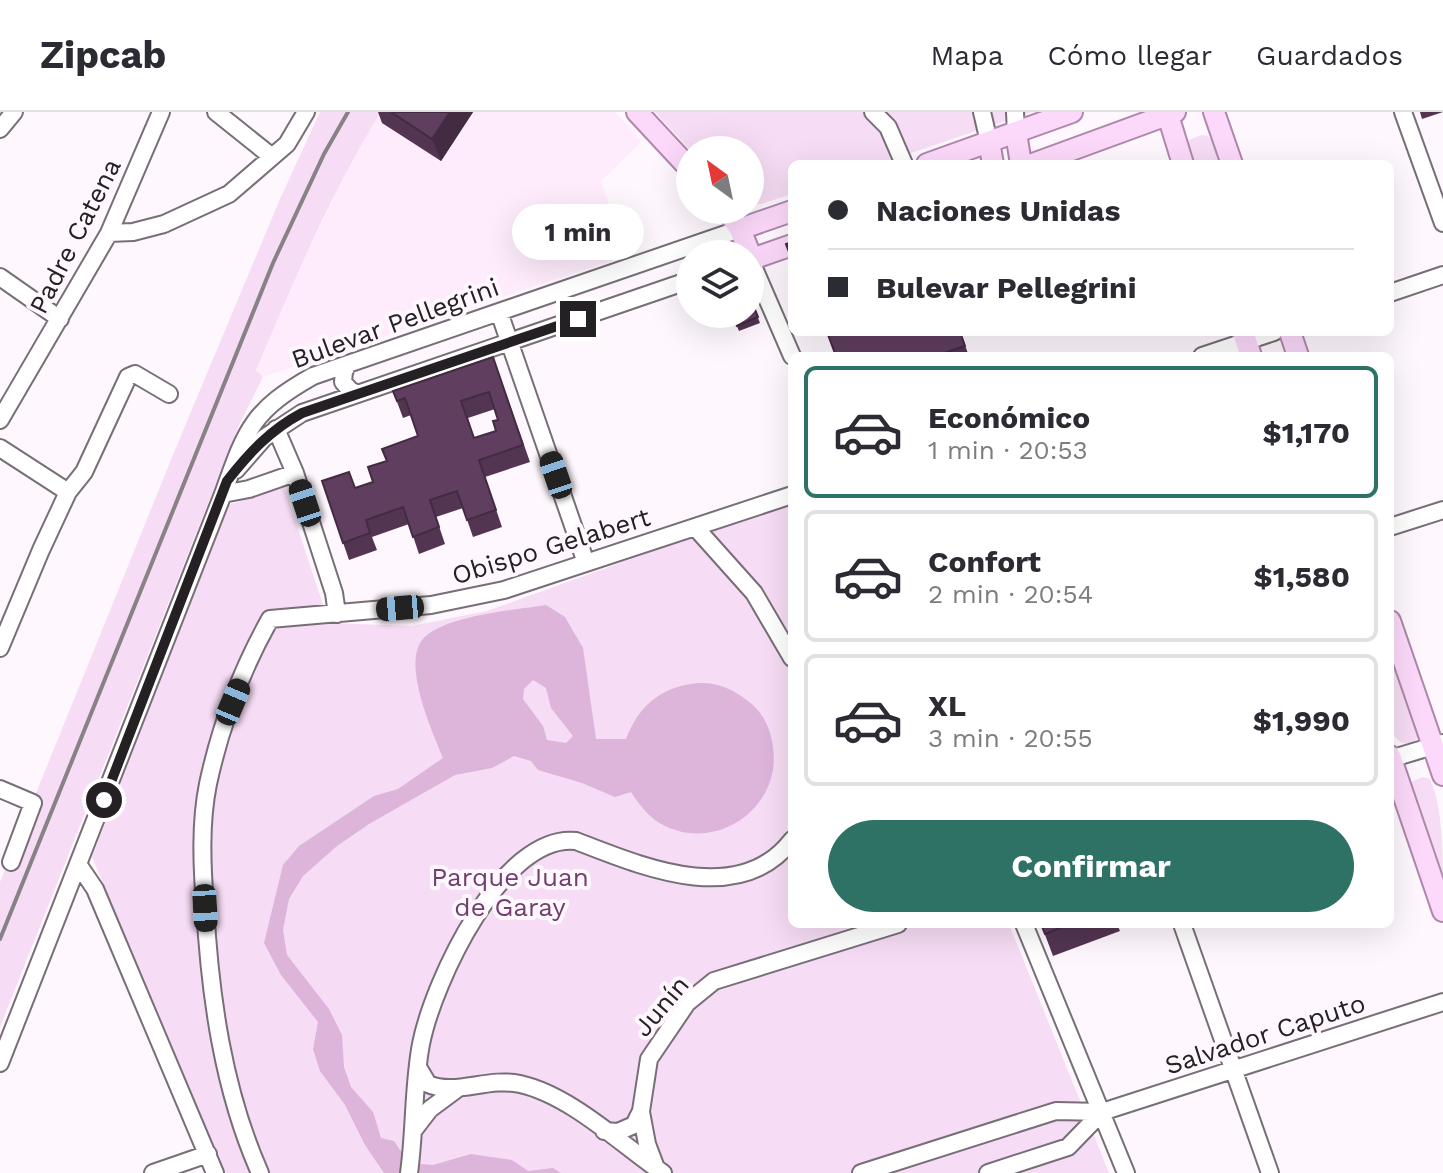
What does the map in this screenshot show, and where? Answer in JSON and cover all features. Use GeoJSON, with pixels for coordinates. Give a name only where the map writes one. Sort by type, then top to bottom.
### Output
{"type":"FeatureCollection","features":[{"type":"Feature","properties":{"kind":"main road"},"geometry":{"type":"LineString","coordinates":[[637,112],[676,154]]}},
{"type":"Feature","properties":{"kind":"main road"},"geometry":{"type":"LineString","coordinates":[[938,160],[1072,112]]}},
{"type":"Feature","properties":{"kind":"main road"},"geometry":{"type":"LineString","coordinates":[[1214,112],[1231,160]]}},
{"type":"Feature","properties":{"kind":"main road"},"geometry":{"type":"LineString","coordinates":[[1044,160],[1169,113],[1182,160]]}},
{"type":"Feature","properties":{"kind":"main road"},"geometry":{"type":"LineString","coordinates":[[1016,133],[1020,160]]}},
{"type":"Feature","properties":{"kind":"main road"},"geometry":{"type":"LineString","coordinates":[[989,142],[992,160]]}},
{"type":"Feature","properties":{"kind":"main road","name":"Bulevar Pellegrini"},"geometry":{"type":"LineString","coordinates":[[740,229],[788,212]]}},
{"type":"Feature","properties":{"kind":"main road"},"geometry":{"type":"LineString","coordinates":[[737,224],[744,240]]}},
{"type":"Feature","properties":{"kind":"main road"},"geometry":{"type":"LineString","coordinates":[[764,255],[788,246]]}},
{"type":"Feature","properties":{"kind":"main road"},"geometry":{"type":"LineString","coordinates":[[1394,631],[1438,744],[1443,775]]}},
{"type":"Feature","properties":{"kind":"main road"},"geometry":{"type":"LineString","coordinates":[[1394,770],[1443,911]]}},
{"type":"Feature","properties":{"kind":"street"},"geometry":{"type":"LineString","coordinates":[[0,129],[14,112]]}},
{"type":"Feature","properties":{"kind":"street","name":"Padre Catena"},"geometry":{"type":"LineString","coordinates":[[0,420],[109,233],[161,112]]}},
{"type":"Feature","properties":{"kind":"street"},"geometry":{"type":"LineString","coordinates":[[216,112],[271,156]]}},
{"type":"Feature","properties":{"kind":"street"},"geometry":{"type":"LineString","coordinates":[[109,233],[147,230],[189,215],[229,194],[287,144],[306,112]]}},
{"type":"Feature","properties":{"kind":"street"},"geometry":{"type":"LineString","coordinates":[[873,112],[888,127],[902,160]]}},
{"type":"Feature","properties":{"kind":"street"},"geometry":{"type":"LineString","coordinates":[[982,112],[989,142]]}},
{"type":"Feature","properties":{"kind":"street"},"geometry":{"type":"LineString","coordinates":[[1015,112],[1016,133]]}},
{"type":"Feature","properties":{"kind":"street"},"geometry":{"type":"LineString","coordinates":[[1403,112],[1443,223]]}},
{"type":"Feature","properties":{"kind":"street","name":"Bulevar Pellegrini"},"geometry":{"type":"LineString","coordinates":[[225,487],[235,455],[262,411],[285,392],[313,376],[740,229]]}},
{"type":"Feature","properties":{"kind":"street"},"geometry":{"type":"LineString","coordinates":[[1394,292],[1443,275]]}},
{"type":"Feature","properties":{"kind":"street"},"geometry":{"type":"LineString","coordinates":[[0,277],[60,319]]}},
{"type":"Feature","properties":{"kind":"street","name":"Bulevar Pellegrini"},"geometry":{"type":"LineString","coordinates":[[225,487],[252,450],[276,429],[302,413],[676,285]]}},
{"type":"Feature","properties":{"kind":"street"},"geometry":{"type":"LineString","coordinates":[[764,290],[790,352]]}},
{"type":"Feature","properties":{"kind":"street"},"geometry":{"type":"LineString","coordinates":[[499,312],[586,563]]}},
{"type":"Feature","properties":{"kind":"street"},"geometry":{"type":"LineString","coordinates":[[1216,352],[1247,343]]}},
{"type":"Feature","properties":{"kind":"street"},"geometry":{"type":"LineString","coordinates":[[348,364],[343,382],[357,394]]}},
{"type":"Feature","properties":{"kind":"street"},"geometry":{"type":"LineString","coordinates":[[0,648],[68,492],[84,472],[128,377],[135,374],[169,394]]}},
{"type":"Feature","properties":{"kind":"street"},"geometry":{"type":"LineString","coordinates":[[276,429],[295,473],[334,593],[337,614]]}},
{"type":"Feature","properties":{"kind":"street"},"geometry":{"type":"LineString","coordinates":[[0,448],[68,492]]}},
{"type":"Feature","properties":{"kind":"street"},"geometry":{"type":"LineString","coordinates":[[0,1063],[225,487],[249,489],[295,473]]}},
{"type":"Feature","properties":{"kind":"street","name":"Obispo Gelabert"},"geometry":{"type":"LineString","coordinates":[[260,1173],[244,1129],[216,1018],[209,973],[203,859],[208,785],[219,742],[270,619],[463,601],[788,496]]}},
{"type":"Feature","properties":{"kind":"street"},"geometry":{"type":"LineString","coordinates":[[1394,526],[1443,510]]}},
{"type":"Feature","properties":{"kind":"street"},"geometry":{"type":"LineString","coordinates":[[695,527],[754,593],[788,651]]}},
{"type":"Feature","properties":{"kind":"street"},"geometry":{"type":"LineString","coordinates":[[1394,757],[1438,744]]}},
{"type":"Feature","properties":{"kind":"street"},"geometry":{"type":"LineString","coordinates":[[0,789],[33,803],[11,862]]}},
{"type":"Feature","properties":{"kind":"street"},"geometry":{"type":"LineString","coordinates":[[410,1164],[418,1066],[432,1002],[475,917],[503,880],[539,848],[552,842],[576,841],[667,872],[712,878],[740,874],[766,864],[788,848]]}},
{"type":"Feature","properties":{"kind":"street"},"geometry":{"type":"LineString","coordinates":[[78,864],[95,889],[215,1173]]}},
{"type":"Feature","properties":{"kind":"street","name":"Junín"},"geometry":{"type":"LineString","coordinates":[[659,1171],[647,1144],[641,1111],[649,1059],[659,1041],[698,993],[714,981],[881,928]]}},
{"type":"Feature","properties":{"kind":"street"},"geometry":{"type":"LineString","coordinates":[[1026,928],[1126,1173]]}},
{"type":"Feature","properties":{"kind":"street"},"geometry":{"type":"LineString","coordinates":[[1183,928],[1270,1173]]}},
{"type":"Feature","properties":{"kind":"street","name":"Salvador Caputo"},"geometry":{"type":"LineString","coordinates":[[861,1173],[1056,1111],[1102,1112],[1443,1002]]}},
{"type":"Feature","properties":{"kind":"street"},"geometry":{"type":"LineString","coordinates":[[418,1066],[428,1084],[442,1089],[500,1081],[522,1085],[560,1100],[659,1171]]}},
{"type":"Feature","properties":{"kind":"street"},"geometry":{"type":"LineString","coordinates":[[413,1131],[430,1109],[462,1086]]}},
{"type":"Feature","properties":{"kind":"street"},"geometry":{"type":"LineString","coordinates":[[604,1131],[628,1130],[641,1111]]}},
{"type":"Feature","properties":{"kind":"street"},"geometry":{"type":"LineString","coordinates":[[1056,1111],[1067,1122],[1071,1135],[1068,1147]]}},
{"type":"Feature","properties":{"kind":"street","name":"Salvador Caputo"},"geometry":{"type":"LineString","coordinates":[[988,1173],[1068,1147],[1102,1112]]}},
{"type":"Feature","properties":{"kind":"street"},"geometry":{"type":"LineString","coordinates":[[153,1173],[208,1154]]}},
{"type":"Feature","properties":{"kind":"shaded area"},"geometry":{"type":"Polygon","coordinates":[[[381,112],[615,112],[642,141],[601,181],[625,256],[263,377],[256,370],[301,266],[355,153],[381,112]]]}},
{"type":"Feature","properties":{"kind":"shaded area"},"geometry":{"type":"Polygon","coordinates":[[[546,605],[565,617],[583,648],[596,739],[626,739],[643,709],[669,690],[691,684],[714,684],[742,696],[753,705],[768,727],[773,747],[773,768],[768,788],[757,805],[725,828],[706,833],[686,832],[655,820],[631,792],[615,797],[538,770],[531,761],[514,756],[492,768],[455,775],[369,824],[337,846],[303,876],[289,899],[283,930],[287,955],[329,1009],[342,1035],[344,1067],[351,1087],[373,1112],[381,1138],[394,1141],[409,1163],[433,1165],[471,1154],[512,1160],[528,1171],[553,1168],[561,1173],[384,1173],[365,1145],[345,1105],[320,1071],[313,1049],[318,1022],[281,975],[264,943],[283,865],[299,846],[374,796],[398,789],[443,758],[422,702],[416,671],[419,645],[427,635],[440,627],[476,616],[546,605]],[[533,680],[524,689],[523,699],[543,726],[547,740],[566,743],[573,736],[551,708],[546,688],[533,680]]]}},
{"type":"Feature","properties":{"kind":"green space"},"geometry":{"type":"Polygon","coordinates":[[[320,112],[381,112],[329,206],[256,370],[263,377],[239,425],[0,1027],[0,882],[175,450],[280,199],[320,112]]]}},
{"type":"Feature","properties":{"kind":"green space"},"geometry":{"type":"Polygon","coordinates":[[[655,112],[1032,112],[891,160],[788,160],[788,195],[764,203],[764,136],[677,136],[655,112]]]}},
{"type":"Feature","properties":{"kind":"green space"},"geometry":{"type":"Polygon","coordinates":[[[1201,135],[1208,136],[1216,146],[1221,160],[1189,160],[1186,147],[1189,140],[1201,135]]]}},
{"type":"Feature","properties":{"kind":"green space","name":"Parque Juan de Garay"},"geometry":{"type":"Polygon","coordinates":[[[284,486],[329,623],[412,626],[487,611],[788,502],[788,928],[1011,928],[1109,1173],[226,1173],[92,857],[229,505],[284,486]]]}},
{"type":"Feature","properties":{"kind":"green space"},"geometry":{"type":"Polygon","coordinates":[[[1394,654],[1422,733],[1408,743],[1396,738],[1394,654]]]}},
{"type":"Feature","properties":{"kind":"green space"},"geometry":{"type":"Polygon","coordinates":[[[1423,777],[1430,779],[1438,804],[1443,890],[1408,790],[1411,782],[1423,777]]]}},
{"type":"Feature","properties":{"kind":"building"},"geometry":{"type":"Polygon","coordinates":[[[391,112],[450,112],[432,139],[391,112]]]}},
{"type":"Feature","properties":{"kind":"building"},"geometry":{"type":"Polygon","coordinates":[[[828,336],[961,336],[965,346],[948,352],[834,352],[828,336]]]}},
{"type":"Feature","properties":{"kind":"building"},"geometry":{"type":"Polygon","coordinates":[[[493,357],[523,445],[479,460],[496,510],[467,520],[457,491],[430,500],[439,527],[413,537],[403,507],[366,520],[370,533],[343,543],[322,481],[349,472],[355,488],[373,482],[368,467],[387,461],[382,449],[418,436],[405,398],[397,401],[393,391],[493,357]],[[489,392],[461,401],[474,438],[496,431],[493,421],[498,420],[489,392]]]}},
{"type":"Feature","properties":{"kind":"building"},"geometry":{"type":"Polygon","coordinates":[[[1043,928],[1060,928],[1045,934],[1043,928]]]}},
{"type":"Feature","properties":{"kind":"railway"},"geometry":{"type":"LineString","coordinates":[[0,939],[273,263],[324,154],[348,112]]}},
{"type":"Feature","properties":{"kind":"route"},"geometry":{"type":"LineString","coordinates":[[104,800],[227,481],[252,450],[276,429],[302,413],[578,319]]}}]}
